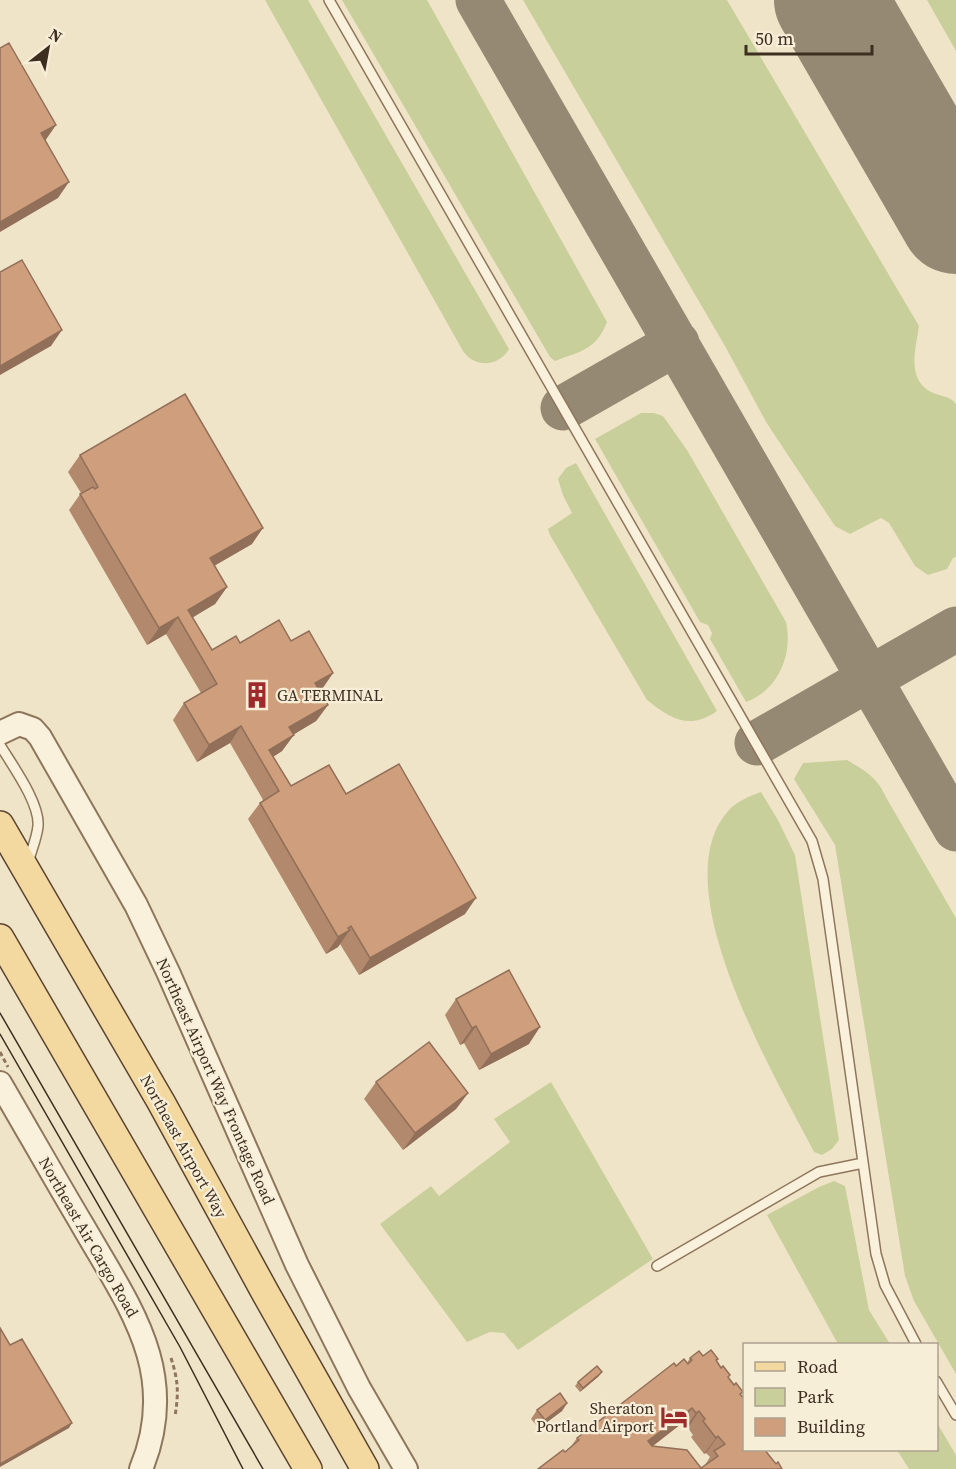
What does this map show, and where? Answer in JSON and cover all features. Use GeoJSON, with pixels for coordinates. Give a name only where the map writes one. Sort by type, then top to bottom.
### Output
{"type":"FeatureCollection","features":[{"type":"Feature","properties":{"kind":"main road","name":"Northeast Airport Way"},"geometry":{"type":"LineString","coordinates":[[0,825],[161,1102],[364,1469]]}},
{"type":"Feature","properties":{"kind":"main road"},"geometry":{"type":"LineString","coordinates":[[0,938],[308,1469]]}},
{"type":"Feature","properties":{"kind":"street","name":"Northeast Airport Way Frontage Road"},"geometry":{"type":"LineString","coordinates":[[0,733],[19,724],[33,729],[40,737],[136,905],[168,972],[297,1266],[359,1388],[406,1469]]}},
{"type":"Feature","properties":{"kind":"street","name":"Northeast Air Cargo Road"},"geometry":{"type":"LineString","coordinates":[[0,1083],[123,1292],[144,1336],[154,1379],[154,1420],[152,1439],[141,1469]]}},
{"type":"Feature","properties":{"kind":"lane"},"geometry":{"type":"LineString","coordinates":[[329,0],[812,841],[823,879],[876,1254],[885,1285],[915,1343]]}},
{"type":"Feature","properties":{"kind":"lane"},"geometry":{"type":"LineString","coordinates":[[0,745],[30,795],[38,819],[26,871]]}},
{"type":"Feature","properties":{"kind":"lane"},"geometry":{"type":"LineString","coordinates":[[657,1266],[819,1172],[863,1163]]}},
{"type":"Feature","properties":{"kind":"lane"},"geometry":{"type":"LineString","coordinates":[[938,1384],[956,1415]]}},
{"type":"Feature","properties":{"kind":"green space"},"geometry":{"type":"Polygon","coordinates":[[[265,0],[308,0],[509,349],[499,359],[480,363],[468,357],[463,351],[265,0]]]}},
{"type":"Feature","properties":{"kind":"green space"},"geometry":{"type":"Polygon","coordinates":[[[342,0],[427,0],[607,322],[593,344],[580,352],[555,361],[550,357],[342,0]]]}},
{"type":"Feature","properties":{"kind":"green space"},"geometry":{"type":"Polygon","coordinates":[[[523,0],[727,0],[919,326],[914,362],[918,379],[931,392],[948,398],[956,404],[956,557],[947,569],[928,575],[915,566],[889,523],[881,518],[850,534],[835,526],[766,422],[725,346],[523,0]]]}},
{"type":"Feature","properties":{"kind":"green space"},"geometry":{"type":"Polygon","coordinates":[[[927,0],[956,0],[956,51],[927,0]]]}},
{"type":"Feature","properties":{"kind":"green space"},"geometry":{"type":"Polygon","coordinates":[[[641,413],[663,416],[687,450],[786,622],[787,646],[781,670],[767,689],[746,702],[710,639],[712,633],[708,625],[700,622],[595,439],[641,413]]]}},
{"type":"Feature","properties":{"kind":"green space"},"geometry":{"type":"Polygon","coordinates":[[[576,463],[717,711],[707,717],[689,721],[680,720],[647,700],[550,535],[548,529],[572,513],[558,479],[566,468],[576,463]]]}},
{"type":"Feature","properties":{"kind":"green space"},"geometry":{"type":"Polygon","coordinates":[[[847,760],[866,772],[879,785],[956,918],[956,1374],[914,1301],[905,1276],[835,845],[794,779],[803,763],[847,760]]]}},
{"type":"Feature","properties":{"kind":"green space"},"geometry":{"type":"Polygon","coordinates":[[[761,792],[795,855],[839,1140],[832,1149],[822,1155],[814,1152],[752,1031],[731,981],[716,931],[708,884],[711,843],[729,810],[740,801],[761,792]]]}},
{"type":"Feature","properties":{"kind":"green space"},"geometry":{"type":"Polygon","coordinates":[[[551,1082],[653,1259],[518,1350],[504,1333],[490,1332],[467,1342],[380,1224],[431,1186],[439,1196],[510,1142],[494,1119],[551,1082]]]}},
{"type":"Feature","properties":{"kind":"green space"},"geometry":{"type":"Polygon","coordinates":[[[834,1181],[845,1186],[869,1310],[889,1343],[837,1343],[767,1215],[834,1181]]]}},
{"type":"Feature","properties":{"kind":"green space"},"geometry":{"type":"Polygon","coordinates":[[[938,1425],[956,1455],[956,1469],[909,1469],[898,1451],[938,1451],[938,1425]]]}},
{"type":"Feature","properties":{"kind":"building"},"geometry":{"type":"Polygon","coordinates":[[[9,43],[56,125],[41,133],[69,182],[0,222],[0,48],[9,43]]]}},
{"type":"Feature","properties":{"kind":"building"},"geometry":{"type":"Polygon","coordinates":[[[22,260],[62,330],[0,366],[0,272],[22,260]]]}},
{"type":"Feature","properties":{"kind":"building","name":"GA TERMINAL"},"geometry":{"type":"Polygon","coordinates":[[[185,394],[263,528],[210,558],[227,587],[188,610],[212,650],[236,636],[240,643],[279,620],[291,641],[309,631],[333,673],[315,683],[328,705],[289,727],[294,735],[269,750],[291,786],[329,765],[346,794],[399,764],[476,898],[370,958],[351,926],[348,928],[350,930],[338,937],[260,803],[279,791],[241,726],[209,745],[184,703],[217,684],[178,617],[159,628],[80,494],[93,487],[95,489],[98,487],[80,455],[185,394]]]}},
{"type":"Feature","properties":{"kind":"building"},"geometry":{"type":"Polygon","coordinates":[[[509,970],[540,1027],[491,1054],[476,1026],[472,1028],[456,999],[509,970]]]}},
{"type":"Feature","properties":{"kind":"building"},"geometry":{"type":"Polygon","coordinates":[[[429,1042],[468,1093],[415,1133],[376,1082],[429,1042]]]}},
{"type":"Feature","properties":{"kind":"building"},"geometry":{"type":"Polygon","coordinates":[[[0,1328],[10,1345],[22,1339],[72,1423],[0,1464],[0,1328]]]}},
{"type":"Feature","properties":{"kind":"building","name":"Sheraton Portland Airport"},"geometry":{"type":"Polygon","coordinates":[[[711,1350],[721,1368],[723,1366],[734,1385],[736,1383],[743,1392],[740,1394],[743,1398],[743,1451],[766,1451],[782,1469],[538,1469],[563,1450],[565,1452],[579,1440],[577,1438],[674,1363],[676,1366],[684,1359],[688,1364],[692,1360],[690,1358],[699,1351],[703,1356],[711,1350]],[[692,1408],[648,1441],[652,1446],[687,1450],[701,1468],[718,1456],[714,1451],[725,1444],[718,1436],[716,1438],[703,1421],[705,1419],[699,1411],[696,1413],[692,1408]]]}},
{"type":"Feature","properties":{"kind":"building"},"geometry":{"type":"Polygon","coordinates":[[[597,1366],[602,1372],[583,1388],[578,1382],[597,1366]]]}},
{"type":"Feature","properties":{"kind":"building"},"geometry":{"type":"Polygon","coordinates":[[[560,1393],[567,1403],[545,1420],[537,1410],[560,1393]]]}},
{"type":"Feature","properties":{"kind":"taxiway"},"geometry":{"type":"LineString","coordinates":[[478,0],[956,829]]}},
{"type":"Feature","properties":{"kind":"taxiway"},"geometry":{"type":"LineString","coordinates":[[563,408],[677,343]]}},
{"type":"Feature","properties":{"kind":"taxiway"},"geometry":{"type":"LineString","coordinates":[[757,743],[956,629]]}},
{"type":"Feature","properties":{"kind":"runway"},"geometry":{"type":"LineString","coordinates":[[830,0],[956,218]]}},
{"type":"Feature","properties":{"kind":"tram line"},"geometry":{"type":"LineString","coordinates":[[0,1013],[263,1469]]}},
{"type":"Feature","properties":{"kind":"tram line"},"geometry":{"type":"LineString","coordinates":[[0,1034],[180,1347],[243,1469]]}},
{"type":"Feature","properties":{"kind":"place","name":"GA TERMINAL"},"geometry":{"type":"Point","coordinates":[257,695]}},
{"type":"Feature","properties":{"kind":"place","name":"Sheraton Portland Airport"},"geometry":{"type":"Point","coordinates":[674,1417]}}]}
